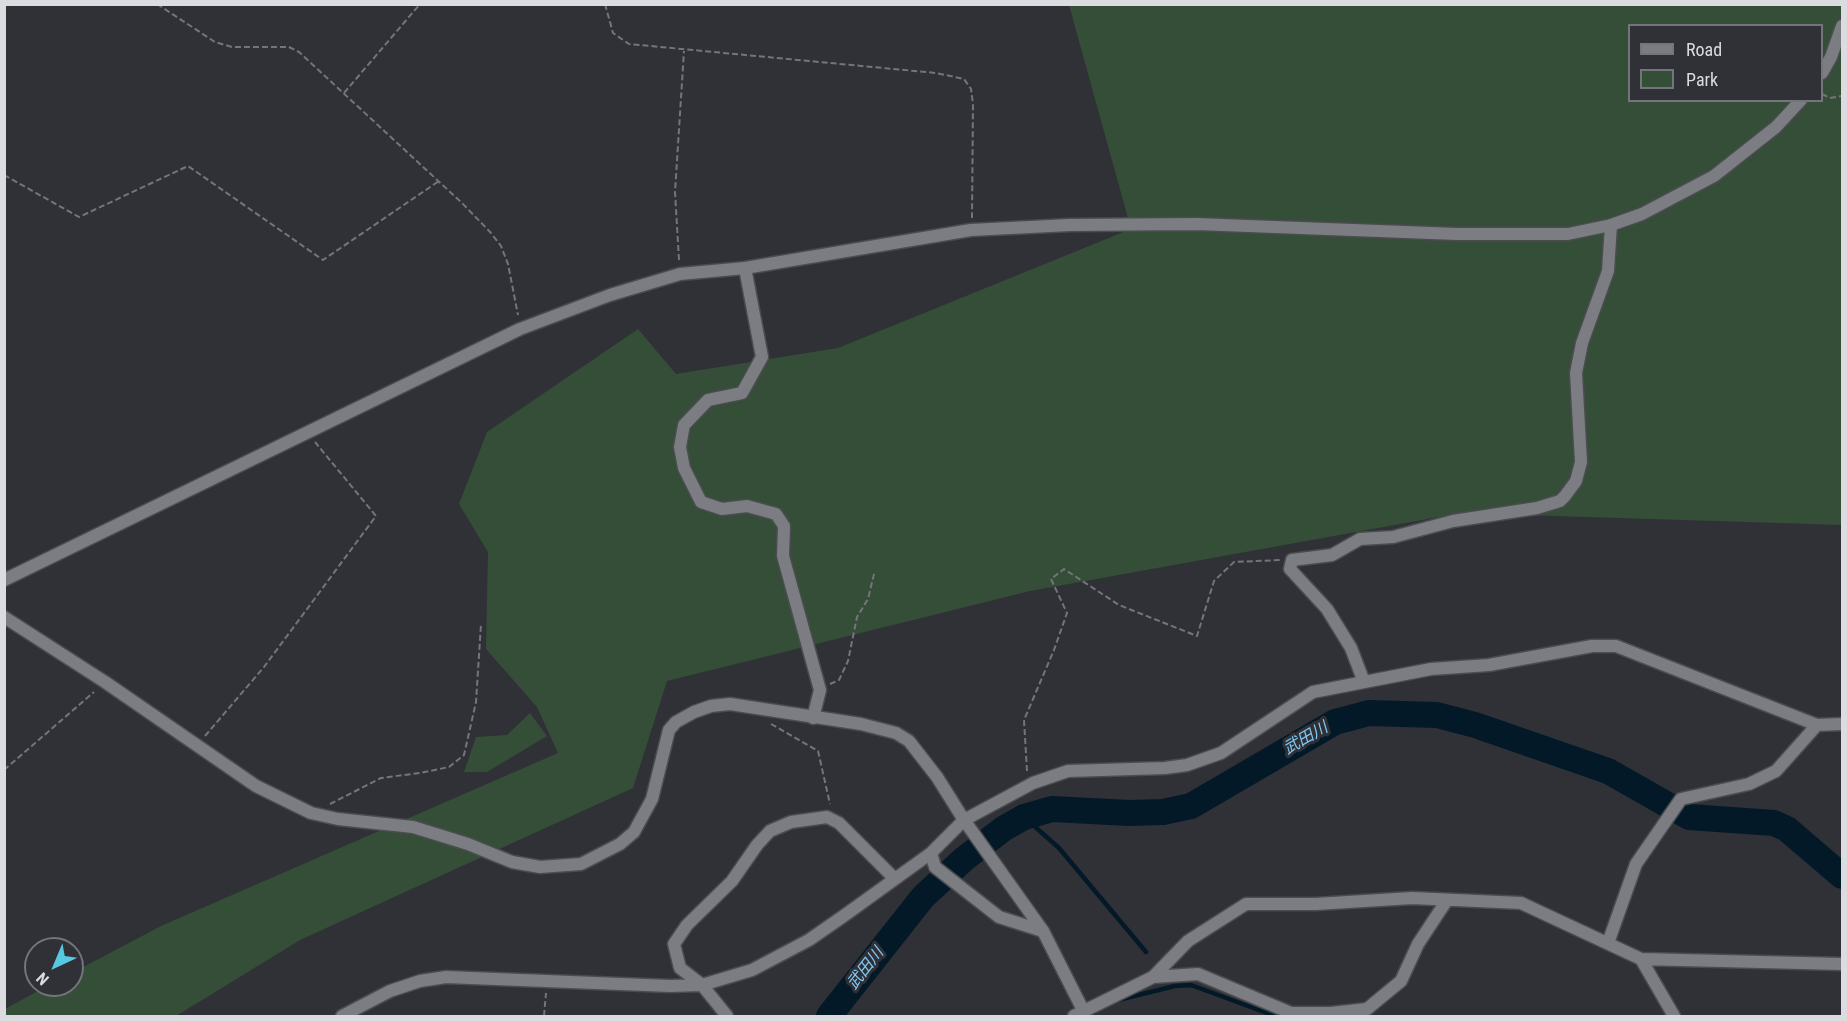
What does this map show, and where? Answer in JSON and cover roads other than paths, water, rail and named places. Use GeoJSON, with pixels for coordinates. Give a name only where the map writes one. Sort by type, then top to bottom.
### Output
{"type":"FeatureCollection","features":[{"type":"Feature","properties":{"kind":"street"},"geometry":{"type":"LineString","coordinates":[[1823,70],[1831,57],[1842,26]]}},
{"type":"Feature","properties":{"kind":"street"},"geometry":{"type":"LineString","coordinates":[[4,580],[520,328],[610,295],[680,274],[745,268],[972,230],[1070,225],[1196,225],[1524,235],[1568,234],[1611,225],[1642,214],[1714,176],[1776,127],[1799,102]]}},
{"type":"Feature","properties":{"kind":"street"},"geometry":{"type":"LineString","coordinates":[[1364,682],[1351,648],[1327,609],[1290,569],[1292,560],[1332,555],[1360,539],[1393,537],[1453,521],[1537,508],[1560,501],[1565,496],[1576,481],[1581,462],[1576,373],[1582,343],[1608,271],[1611,225]]}},
{"type":"Feature","properties":{"kind":"street"},"geometry":{"type":"LineString","coordinates":[[745,268],[762,357],[742,393],[708,400],[684,425],[680,447],[684,468],[701,502],[722,509],[747,506],[776,514],[784,526],[783,556],[820,690],[813,718]]}},
{"type":"Feature","properties":{"kind":"street"},"geometry":{"type":"LineString","coordinates":[[4,617],[105,682],[256,786],[311,813],[338,819],[421,829],[512,862],[540,867],[581,864],[620,844],[642,821],[652,799],[669,730],[685,715],[711,706],[730,704],[882,728],[909,741],[937,777],[1043,931],[1078,1013],[1153,977],[1188,941],[1246,904],[1316,904],[1412,898],[1521,903],[1641,958],[1842,964]]}},
{"type":"Feature","properties":{"kind":"street"},"geometry":{"type":"LineString","coordinates":[[342,1017],[390,991],[420,981],[446,977],[641,987],[702,985],[752,970],[788,952],[896,879],[968,825],[1028,786],[1068,771],[1165,768],[1187,765],[1221,753],[1313,692],[1364,682],[1431,669],[1489,665],[1592,646],[1616,646],[1816,725],[1842,724]]}},
{"type":"Feature","properties":{"kind":"street"},"geometry":{"type":"LineString","coordinates":[[1608,943],[1636,864],[1681,799],[1749,784],[1776,771],[1816,725]]}},
{"type":"Feature","properties":{"kind":"street"},"geometry":{"type":"LineString","coordinates":[[727,1017],[702,985],[680,968],[674,944],[680,933],[732,881],[757,845],[770,831],[780,825],[806,818],[830,819],[839,824],[896,879]]}},
{"type":"Feature","properties":{"kind":"street"},"geometry":{"type":"LineString","coordinates":[[931,853],[935,867],[999,917],[1043,931]]}},
{"type":"Feature","properties":{"kind":"street"},"geometry":{"type":"LineString","coordinates":[[1153,977],[1198,974],[1292,1015],[1366,1009],[1401,981],[1418,944],[1447,900]]}},
{"type":"Feature","properties":{"kind":"street"},"geometry":{"type":"LineString","coordinates":[[1641,958],[1674,1017]]}},
{"type":"Feature","properties":{"kind":"waterway","name":"武田川"},"geometry":{"type":"LineString","coordinates":[[829,1016],[923,897],[964,859],[1003,829],[1024,817],[1052,809],[1129,813],[1163,812],[1191,806],[1335,722],[1369,713],[1437,715],[1475,725],[1608,771],[1689,817],[1774,823],[1787,829],[1842,876]]}},
{"type":"Feature","properties":{"kind":"waterway"},"geometry":{"type":"LineString","coordinates":[[1024,817],[1059,848],[1146,952]]}},
{"type":"Feature","properties":{"kind":"waterway"},"geometry":{"type":"LineString","coordinates":[[1118,1000],[1175,986],[1191,985],[1275,1016]]}},
{"type":"Feature","properties":{"kind":"waterway"},"geometry":{"type":"LineString","coordinates":[[1089,1016],[1097,1010]]}}]}
